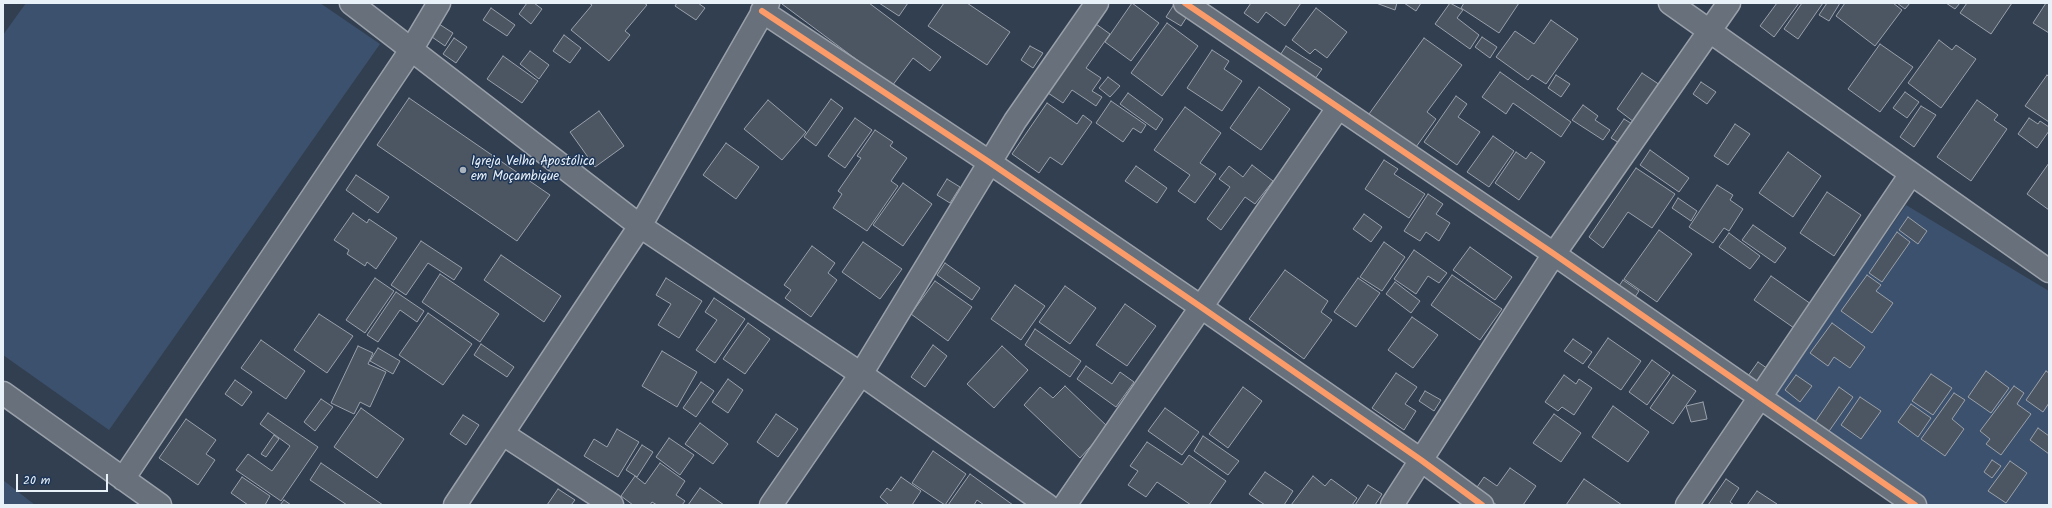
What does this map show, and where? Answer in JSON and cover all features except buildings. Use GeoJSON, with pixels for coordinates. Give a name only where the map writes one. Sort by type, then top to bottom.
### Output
{"type":"FeatureCollection","features":[{"type":"Feature","properties":{"kind":"street"},"geometry":{"type":"LineString","coordinates":[[351,3],[640,226],[861,374],[1047,505]]}},
{"type":"Feature","properties":{"kind":"street"},"geometry":{"type":"LineString","coordinates":[[123,479],[411,50],[439,3]]}},
{"type":"Feature","properties":{"kind":"street"},"geometry":{"type":"LineString","coordinates":[[771,505],[861,374],[1015,121],[1097,3]]}},
{"type":"Feature","properties":{"kind":"street"},"geometry":{"type":"LineString","coordinates":[[1185,3],[1554,254],[1915,505]]}},
{"type":"Feature","properties":{"kind":"street"},"geometry":{"type":"LineString","coordinates":[[1670,3],[2049,271]]}},
{"type":"Feature","properties":{"kind":"street"},"geometry":{"type":"LineString","coordinates":[[1392,505],[1554,254],[1729,3]]}},
{"type":"Feature","properties":{"kind":"street"},"geometry":{"type":"LineString","coordinates":[[455,505],[640,226],[765,7],[1201,307],[1421,460],[1482,505]]}},
{"type":"Feature","properties":{"kind":"street"},"geometry":{"type":"LineString","coordinates":[[1066,505],[1338,108]]}},
{"type":"Feature","properties":{"kind":"street"},"geometry":{"type":"LineString","coordinates":[[1688,505],[1911,174]]}},
{"type":"Feature","properties":{"kind":"street"},"geometry":{"type":"LineString","coordinates":[[3,393],[160,505]]}},
{"type":"Feature","properties":{"kind":"street"},"geometry":{"type":"LineString","coordinates":[[503,434],[612,505]]}},
{"type":"Feature","properties":{"kind":"shaded area"},"geometry":{"type":"Polygon","coordinates":[[[26,3],[320,3],[380,44],[109,430],[3,355],[3,35],[26,3]]]}},
{"type":"Feature","properties":{"kind":"shaded area"},"geometry":{"type":"Polygon","coordinates":[[[1906,205],[2049,291],[2049,505],[1915,505],[1773,396],[1906,205]]]}},
{"type":"Feature","properties":{"kind":"shaded area"},"geometry":{"type":"Polygon","coordinates":[[[3,480],[35,505],[3,505],[3,480]]]}},
{"type":"Feature","properties":{"kind":"cycle path"},"geometry":{"type":"LineString","coordinates":[[1185,3],[1554,254],[1915,505]]}},
{"type":"Feature","properties":{"kind":"cycle path"},"geometry":{"type":"LineString","coordinates":[[762,11],[989,162],[1201,307],[1421,460],[1482,505]]}},
{"type":"Feature","properties":{"kind":"place","name":"Igreja Velha Apostólica em Moçambique"},"geometry":{"type":"Point","coordinates":[463,170]}}]}
